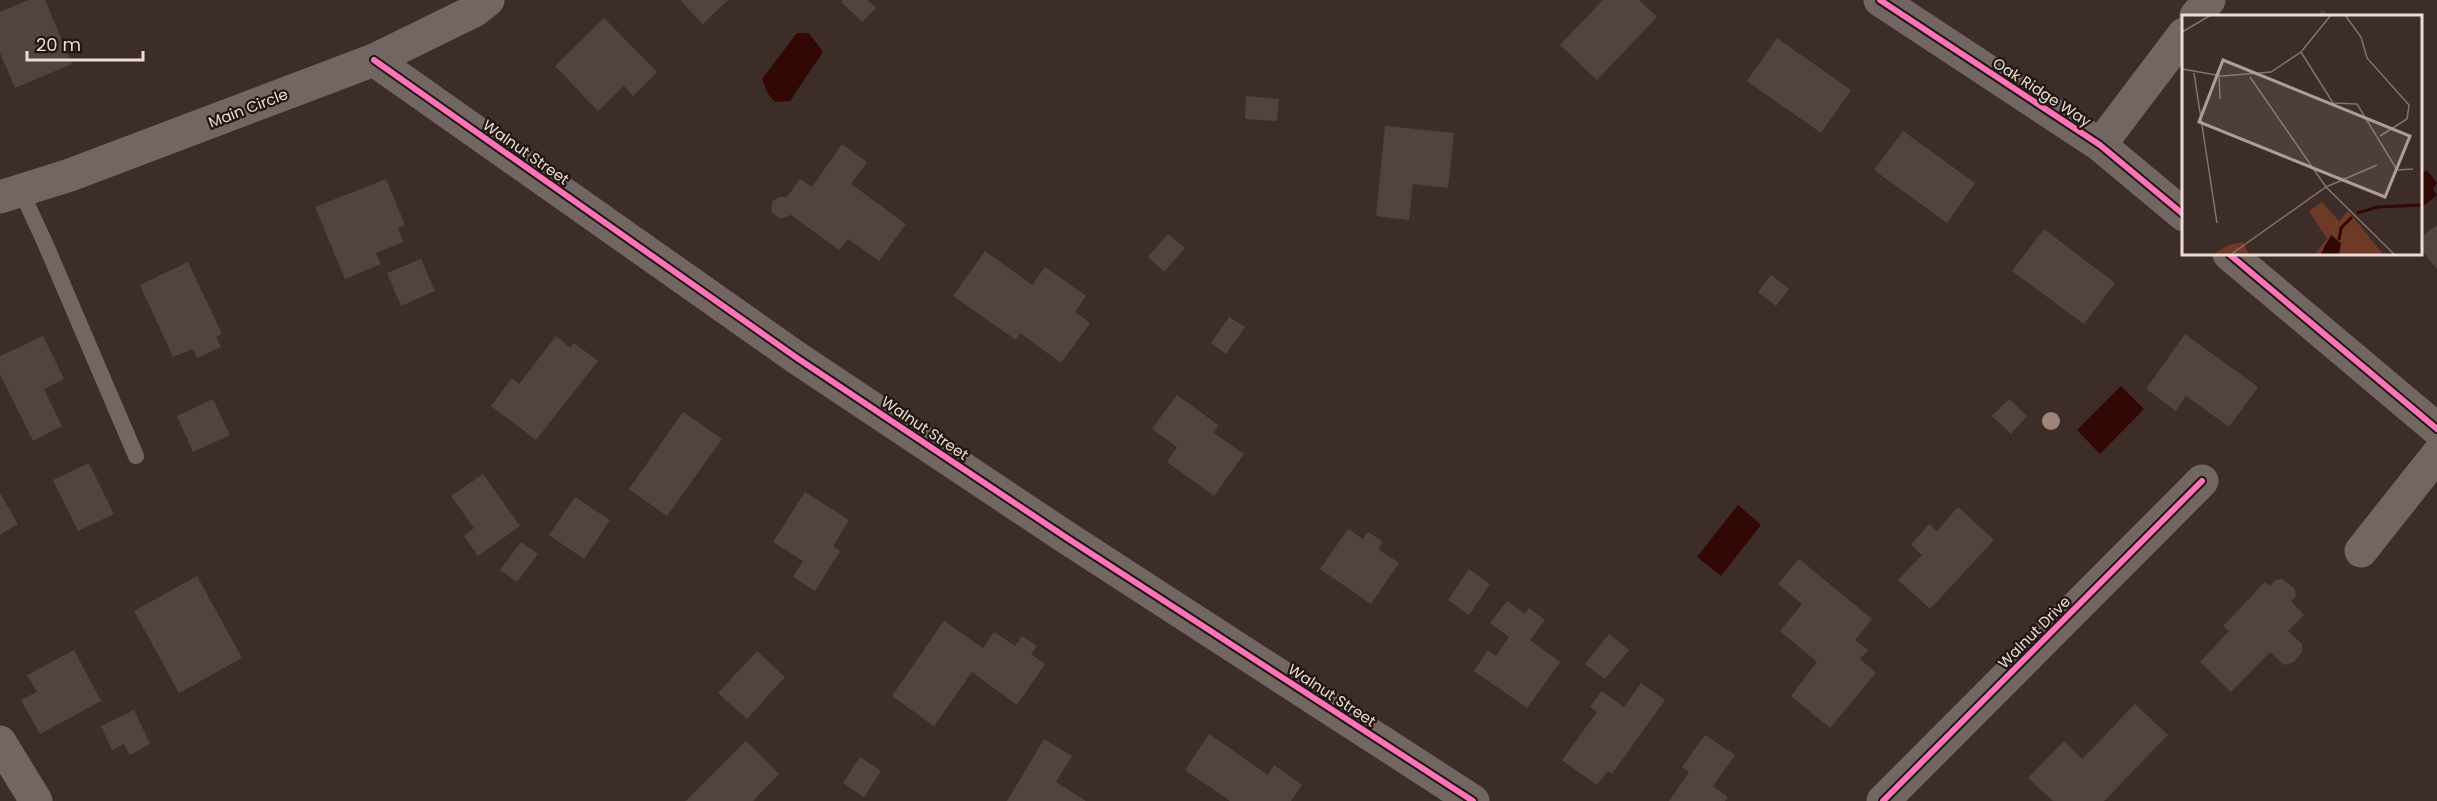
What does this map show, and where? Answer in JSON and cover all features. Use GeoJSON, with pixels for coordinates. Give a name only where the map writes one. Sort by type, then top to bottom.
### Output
{"type":"FeatureCollection","features":[{"type":"Feature","properties":{"kind":"street","name":"Main Circle"},"geometry":{"type":"LineString","coordinates":[[10,194],[70,175],[374,60],[474,11],[488,0]]}},
{"type":"Feature","properties":{"kind":"street","name":"Oak Ridge Way"},"geometry":{"type":"LineString","coordinates":[[1880,0],[2100,145],[2182,213]]}},
{"type":"Feature","properties":{"kind":"street"},"geometry":{"type":"LineString","coordinates":[[2197,15],[2209,0]]}},
{"type":"Feature","properties":{"kind":"street"},"geometry":{"type":"LineString","coordinates":[[2100,145],[2182,37]]}},
{"type":"Feature","properties":{"kind":"street","name":"Walnut Street"},"geometry":{"type":"LineString","coordinates":[[374,60],[807,364],[1077,545],[1473,801]]}},
{"type":"Feature","properties":{"kind":"street"},"geometry":{"type":"LineString","coordinates":[[2230,255],[2437,429]]}},
{"type":"Feature","properties":{"kind":"street"},"geometry":{"type":"LineString","coordinates":[[2361,551],[2437,455]]}},
{"type":"Feature","properties":{"kind":"street","name":"Walnut Drive"},"geometry":{"type":"LineString","coordinates":[[1883,801],[2202,481]]}},
{"type":"Feature","properties":{"kind":"street"},"geometry":{"type":"LineString","coordinates":[[0,741],[36,801]]}},
{"type":"Feature","properties":{"kind":"lane"},"geometry":{"type":"LineString","coordinates":[[10,194],[45,243],[136,456]]}},
{"type":"Feature","properties":{"kind":"shaded area"},"geometry":{"type":"Polygon","coordinates":[[[797,33],[809,33],[823,52],[790,101],[775,102],[768,94],[762,79],[797,33]]]}},
{"type":"Feature","properties":{"kind":"shaded area"},"geometry":{"type":"Polygon","coordinates":[[[2427,170],[2437,183],[2433,189],[2437,195],[2422,207],[2422,173],[2427,170]]]}},
{"type":"Feature","properties":{"kind":"shaded area"},"geometry":{"type":"Polygon","coordinates":[[[2121,386],[2144,409],[2100,454],[2077,430],[2121,386]]]}},
{"type":"Feature","properties":{"kind":"shaded area"},"geometry":{"type":"Polygon","coordinates":[[[1738,505],[1761,525],[1721,576],[1697,557],[1738,505]]]}},
{"type":"Feature","properties":{"kind":"building"},"geometry":{"type":"Polygon","coordinates":[[[28,0],[45,0],[72,64],[15,88],[0,53],[0,12],[28,0]]]}},
{"type":"Feature","properties":{"kind":"building"},"geometry":{"type":"Polygon","coordinates":[[[680,0],[728,0],[703,24],[680,0]]]}},
{"type":"Feature","properties":{"kind":"building"},"geometry":{"type":"Polygon","coordinates":[[[843,0],[867,0],[876,8],[862,22],[841,2],[843,0]]]}},
{"type":"Feature","properties":{"kind":"building"},"geometry":{"type":"Polygon","coordinates":[[[1603,0],[1639,0],[1657,17],[1597,80],[1560,45],[1603,0]]]}},
{"type":"Feature","properties":{"kind":"building"},"geometry":{"type":"Polygon","coordinates":[[[2322,10],[2329,15],[2318,15],[2322,10]]]}},
{"type":"Feature","properties":{"kind":"building"},"geometry":{"type":"Polygon","coordinates":[[[604,18],[657,72],[633,96],[624,86],[598,111],[555,66],[604,18]]]}},
{"type":"Feature","properties":{"kind":"building"},"geometry":{"type":"Polygon","coordinates":[[[1777,38],[1851,90],[1821,133],[1747,81],[1777,38]]]}},
{"type":"Feature","properties":{"kind":"building"},"geometry":{"type":"Polygon","coordinates":[[[1246,96],[1279,99],[1277,121],[1245,119],[1246,96]]]}},
{"type":"Feature","properties":{"kind":"building"},"geometry":{"type":"Polygon","coordinates":[[[1385,126],[1454,133],[1448,188],[1413,184],[1409,220],[1376,216],[1385,126]]]}},
{"type":"Feature","properties":{"kind":"building"},"geometry":{"type":"Polygon","coordinates":[[[1903,131],[1975,183],[1947,223],[1874,170],[1903,131]]]}},
{"type":"Feature","properties":{"kind":"building"},"geometry":{"type":"Polygon","coordinates":[[[842,144],[867,162],[851,184],[906,224],[879,261],[848,239],[839,250],[791,215],[781,219],[772,213],[771,206],[774,200],[787,197],[800,179],[812,187],[842,144]]]}},
{"type":"Feature","properties":{"kind":"building"},"geometry":{"type":"Polygon","coordinates":[[[386,179],[405,225],[398,228],[403,242],[376,253],[381,264],[345,279],[315,207],[386,179]]]}},
{"type":"Feature","properties":{"kind":"building"},"geometry":{"type":"Polygon","coordinates":[[[2437,225],[2437,269],[2422,250],[2422,236],[2437,225]]]}},
{"type":"Feature","properties":{"kind":"building"},"geometry":{"type":"Polygon","coordinates":[[[2044,229],[2115,283],[2084,324],[2012,271],[2044,229]]]}},
{"type":"Feature","properties":{"kind":"building"},"geometry":{"type":"Polygon","coordinates":[[[1168,234],[1185,248],[1164,272],[1148,257],[1168,234]]]}},
{"type":"Feature","properties":{"kind":"building"},"geometry":{"type":"Polygon","coordinates":[[[985,251],[1032,285],[1045,267],[1086,296],[1075,312],[1090,323],[1061,363],[1020,333],[1016,340],[953,296],[985,251]]]}},
{"type":"Feature","properties":{"kind":"building"},"geometry":{"type":"Polygon","coordinates":[[[421,259],[435,291],[401,306],[387,273],[421,259]]]}},
{"type":"Feature","properties":{"kind":"building"},"geometry":{"type":"Polygon","coordinates":[[[188,262],[222,334],[216,337],[221,347],[197,358],[193,349],[173,357],[140,285],[188,262]]]}},
{"type":"Feature","properties":{"kind":"building"},"geometry":{"type":"Polygon","coordinates":[[[1771,275],[1789,289],[1776,306],[1758,292],[1771,275]]]}},
{"type":"Feature","properties":{"kind":"building"},"geometry":{"type":"Polygon","coordinates":[[[1229,317],[1245,327],[1226,354],[1211,343],[1229,317]]]}},
{"type":"Feature","properties":{"kind":"building"},"geometry":{"type":"Polygon","coordinates":[[[2185,334],[2258,387],[2229,427],[2186,396],[2176,411],[2146,389],[2185,334]]]}},
{"type":"Feature","properties":{"kind":"building"},"geometry":{"type":"Polygon","coordinates":[[[43,336],[64,379],[44,389],[62,426],[33,441],[0,374],[0,356],[43,336]]]}},
{"type":"Feature","properties":{"kind":"building"},"geometry":{"type":"Polygon","coordinates":[[[556,336],[570,348],[574,343],[598,361],[536,440],[491,406],[512,378],[519,384],[556,336]]]}},
{"type":"Feature","properties":{"kind":"building"},"geometry":{"type":"Polygon","coordinates":[[[1177,395],[1218,425],[1214,433],[1244,454],[1214,496],[1167,462],[1177,447],[1152,429],[1177,395]]]}},
{"type":"Feature","properties":{"kind":"building"},"geometry":{"type":"Polygon","coordinates":[[[213,399],[230,435],[193,452],[177,416],[213,399]]]}},
{"type":"Feature","properties":{"kind":"building"},"geometry":{"type":"Polygon","coordinates":[[[2009,399],[2027,416],[2011,434],[1992,416],[2009,399]]]}},
{"type":"Feature","properties":{"kind":"building"},"geometry":{"type":"Polygon","coordinates":[[[683,412],[722,439],[667,516],[629,489],[683,412]]]}},
{"type":"Feature","properties":{"kind":"building"},"geometry":{"type":"Polygon","coordinates":[[[89,463],[114,514],[78,531],[53,480],[89,463]]]}},
{"type":"Feature","properties":{"kind":"building"},"geometry":{"type":"Polygon","coordinates":[[[483,474],[520,526],[478,556],[464,536],[474,528],[451,496],[483,474]]]}},
{"type":"Feature","properties":{"kind":"building"},"geometry":{"type":"Polygon","coordinates":[[[805,492],[849,520],[833,546],[840,551],[815,591],[793,577],[803,561],[773,542],[805,492]]]}},
{"type":"Feature","properties":{"kind":"building"},"geometry":{"type":"Polygon","coordinates":[[[0,493],[18,524],[0,535],[0,493]]]}},
{"type":"Feature","properties":{"kind":"building"},"geometry":{"type":"Polygon","coordinates":[[[575,497],[610,520],[584,559],[549,535],[575,497]]]}},
{"type":"Feature","properties":{"kind":"building"},"geometry":{"type":"Polygon","coordinates":[[[1958,507],[1994,540],[1930,609],[1898,580],[1922,555],[1911,545],[1929,524],[1937,531],[1958,507]]]}},
{"type":"Feature","properties":{"kind":"building"},"geometry":{"type":"Polygon","coordinates":[[[1348,529],[1363,539],[1368,532],[1383,542],[1378,549],[1399,563],[1371,604],[1320,569],[1348,529]]]}},
{"type":"Feature","properties":{"kind":"building"},"geometry":{"type":"Polygon","coordinates":[[[521,542],[538,554],[517,582],[500,570],[521,542]]]}},
{"type":"Feature","properties":{"kind":"building"},"geometry":{"type":"Polygon","coordinates":[[[1799,559],[1872,619],[1855,640],[1868,650],[1860,659],[1876,673],[1830,728],[1791,696],[1817,662],[1780,631],[1802,604],[1778,584],[1799,559]]]}},
{"type":"Feature","properties":{"kind":"building"},"geometry":{"type":"Polygon","coordinates":[[[1469,569],[1490,584],[1469,615],[1448,600],[1469,569]]]}},
{"type":"Feature","properties":{"kind":"building"},"geometry":{"type":"Polygon","coordinates":[[[197,576],[242,658],[179,693],[134,611],[197,576]]]}},
{"type":"Feature","properties":{"kind":"building"},"geometry":{"type":"Polygon","coordinates":[[[2282,579],[2294,588],[2296,597],[2291,601],[2304,615],[2288,631],[2302,644],[2302,652],[2294,662],[2284,665],[2270,652],[2231,692],[2200,662],[2229,631],[2223,626],[2265,582],[2270,586],[2276,580],[2282,579]]]}},
{"type":"Feature","properties":{"kind":"building"},"geometry":{"type":"Polygon","coordinates":[[[1507,601],[1525,614],[1529,608],[1545,620],[1530,640],[1560,662],[1527,708],[1474,671],[1488,650],[1496,656],[1509,637],[1490,623],[1507,601]]]}},
{"type":"Feature","properties":{"kind":"building"},"geometry":{"type":"Polygon","coordinates":[[[944,621],[983,648],[994,632],[1015,646],[1022,636],[1037,646],[1031,654],[1045,664],[1017,705],[972,672],[934,726],[892,696],[944,621]]]}},
{"type":"Feature","properties":{"kind":"building"},"geometry":{"type":"Polygon","coordinates":[[[1609,634],[1629,650],[1605,679],[1585,664],[1609,634]]]}},
{"type":"Feature","properties":{"kind":"building"},"geometry":{"type":"Polygon","coordinates":[[[74,650],[101,701],[40,734],[21,700],[37,692],[27,675],[74,650]]]}},
{"type":"Feature","properties":{"kind":"building"},"geometry":{"type":"Polygon","coordinates":[[[757,651],[785,677],[747,719],[718,693],[757,651]]]}},
{"type":"Feature","properties":{"kind":"building"},"geometry":{"type":"Polygon","coordinates":[[[1641,683],[1665,700],[1612,774],[1608,771],[1597,785],[1562,760],[1597,712],[1590,707],[1602,691],[1624,707],[1641,683]]]}},
{"type":"Feature","properties":{"kind":"building"},"geometry":{"type":"Polygon","coordinates":[[[2135,704],[2168,735],[2104,801],[2053,801],[2028,778],[2064,741],[2082,759],[2135,704]]]}},
{"type":"Feature","properties":{"kind":"building"},"geometry":{"type":"Polygon","coordinates":[[[134,710],[150,744],[130,755],[124,744],[112,750],[101,726],[134,710]]]}},
{"type":"Feature","properties":{"kind":"building"},"geometry":{"type":"Polygon","coordinates":[[[1209,734],[1268,775],[1274,765],[1302,785],[1291,801],[1230,801],[1185,770],[1209,734]]]}},
{"type":"Feature","properties":{"kind":"building"},"geometry":{"type":"Polygon","coordinates":[[[1705,735],[1735,755],[1713,786],[1728,797],[1725,801],[1669,801],[1689,772],[1682,767],[1705,735]]]}},
{"type":"Feature","properties":{"kind":"building"},"geometry":{"type":"Polygon","coordinates":[[[1044,739],[1072,756],[1056,782],[1086,801],[1007,801],[1044,739]]]}},
{"type":"Feature","properties":{"kind":"building"},"geometry":{"type":"Polygon","coordinates":[[[746,741],[779,774],[753,801],[686,801],[746,741]]]}},
{"type":"Feature","properties":{"kind":"building"},"geometry":{"type":"Polygon","coordinates":[[[860,757],[881,771],[864,797],[843,783],[860,757]]]}},
{"type":"Feature","properties":{"kind":"cycle path"},"geometry":{"type":"LineString","coordinates":[[1880,0],[2100,145],[2182,213]]}},
{"type":"Feature","properties":{"kind":"cycle path"},"geometry":{"type":"LineString","coordinates":[[374,60],[797,358],[1067,538],[1473,801]]}},
{"type":"Feature","properties":{"kind":"cycle path"},"geometry":{"type":"LineString","coordinates":[[2230,255],[2437,429]]}},
{"type":"Feature","properties":{"kind":"cycle path"},"geometry":{"type":"LineString","coordinates":[[1883,801],[2202,481]]}}]}
